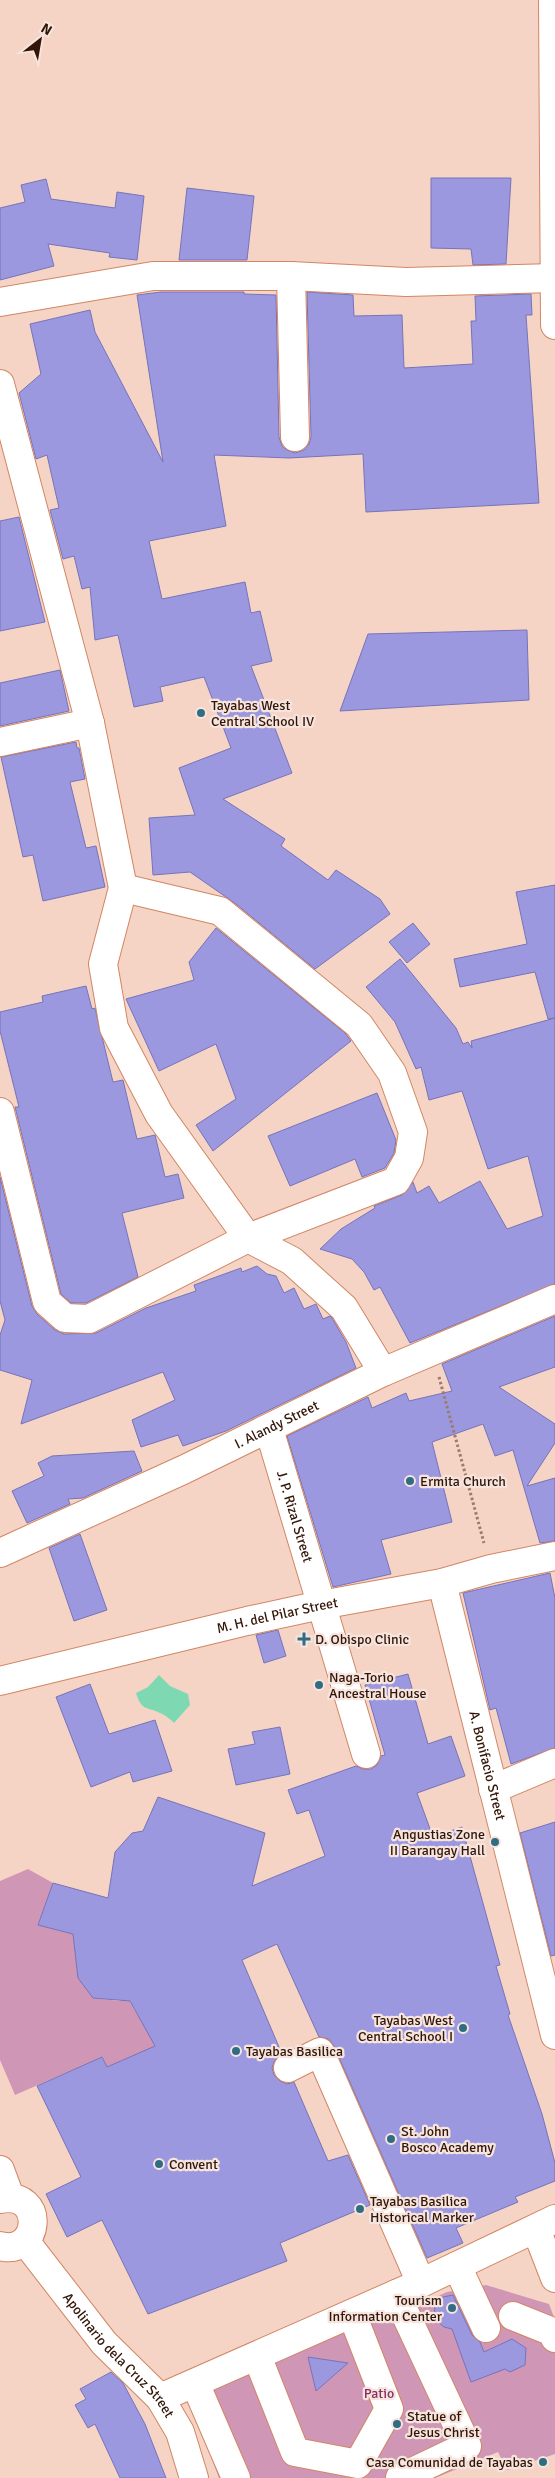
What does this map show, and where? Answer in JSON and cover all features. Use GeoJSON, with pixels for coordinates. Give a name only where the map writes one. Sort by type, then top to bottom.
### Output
{"type":"FeatureCollection","features":[{"type":"Feature","properties":{"kind":"street"},"geometry":{"type":"LineString","coordinates":[[553,0],[555,325]]}},
{"type":"Feature","properties":{"kind":"street"},"geometry":{"type":"LineString","coordinates":[[0,302],[153,276],[291,276],[406,282],[554,278]]}},
{"type":"Feature","properties":{"kind":"street"},"geometry":{"type":"LineString","coordinates":[[291,276],[294,436]]}},
{"type":"Feature","properties":{"kind":"street"},"geometry":{"type":"LineString","coordinates":[[0,384],[90,724],[122,888],[103,964],[114,1028],[159,1114],[248,1238],[292,1260],[344,1308],[383,1372]]}},
{"type":"Feature","properties":{"kind":"street"},"geometry":{"type":"LineString","coordinates":[[0,742],[90,724]]}},
{"type":"Feature","properties":{"kind":"street"},"geometry":{"type":"LineString","coordinates":[[0,1112],[47,1302],[65,1318],[89,1319],[248,1238],[396,1181],[409,1158],[413,1132],[392,1073],[359,1024],[220,910],[122,888]]}},
{"type":"Feature","properties":{"kind":"street","name":"I. Alandy Street"},"geometry":{"type":"LineString","coordinates":[[0,1553],[269,1429],[383,1372],[432,1353],[555,1299]]}},
{"type":"Feature","properties":{"kind":"street","name":"J. P. Rizal Street"},"geometry":{"type":"LineString","coordinates":[[269,1429],[366,1754]]}},
{"type":"Feature","properties":{"kind":"street","name":"M. H. del Pilar Street"},"geometry":{"type":"LineString","coordinates":[[0,1681],[91,1657],[322,1605],[442,1584],[491,1569],[555,1556]]}},
{"type":"Feature","properties":{"kind":"street","name":"A. Bonifacio Street"},"geometry":{"type":"LineString","coordinates":[[442,1584],[554,2026]]}},
{"type":"Feature","properties":{"kind":"street"},"geometry":{"type":"LineString","coordinates":[[493,1789],[555,1763]]}},
{"type":"Feature","properties":{"kind":"street"},"geometry":{"type":"LineString","coordinates":[[288,2068],[320,2052],[439,2275],[486,2328]]}},
{"type":"Feature","properties":{"kind":"street"},"geometry":{"type":"LineString","coordinates":[[0,2170],[5,2198],[22,2201],[30,2209],[34,2220],[31,2232],[12,2244]]}},
{"type":"Feature","properties":{"kind":"street"},"geometry":{"type":"LineString","coordinates":[[160,2398],[439,2275],[546,2224],[555,2278]]}},
{"type":"Feature","properties":{"kind":"street","name":"Apolinario dela Cruz Street"},"geometry":{"type":"LineString","coordinates":[[12,2244],[104,2343],[160,2398],[180,2432],[194,2478]]}},
{"type":"Feature","properties":{"kind":"street"},"geometry":{"type":"LineString","coordinates":[[396,2294],[467,2446],[400,2478]]}},
{"type":"Feature","properties":{"kind":"street"},"geometry":{"type":"LineString","coordinates":[[257,2356],[295,2452],[362,2471],[389,2409],[352,2314]]}},
{"type":"Feature","properties":{"kind":"street"},"geometry":{"type":"LineString","coordinates":[[513,2316],[553,2332],[555,2338]]}},
{"type":"Feature","properties":{"kind":"street"},"geometry":{"type":"LineString","coordinates":[[195,2383],[236,2478]]}},
{"type":"Feature","properties":{"kind":"path"},"geometry":{"type":"LineString","coordinates":[[432,1353],[491,1569]]}},
{"type":"Feature","properties":{"kind":"green space"},"geometry":{"type":"Polygon","coordinates":[[[28,1869],[53,1883],[38,1925],[83,1936],[93,1998],[119,2001],[128,1998],[144,2022],[155,2028],[183,2034],[107,2067],[102,2057],[15,2095],[0,2060],[0,1881],[28,1869]]]}},
{"type":"Feature","properties":{"kind":"green space","name":"Patio"},"geometry":{"type":"Polygon","coordinates":[[[421,2283],[429,2300],[447,2292],[486,2285],[549,2304],[555,2320],[555,2454],[507,2470],[498,2452],[435,2478],[219,2478],[185,2387],[421,2283]]]}},
{"type":"Feature","properties":{"kind":"shaded area"},"geometry":{"type":"Polygon","coordinates":[[[159,1675],[170,1686],[188,1694],[190,1705],[174,1723],[164,1715],[142,1705],[136,1693],[148,1687],[159,1675]]]}},
{"type":"Feature","properties":{"kind":"building"},"geometry":{"type":"Polygon","coordinates":[[[431,178],[511,178],[506,264],[473,265],[471,249],[431,248],[431,178]]]}},
{"type":"Feature","properties":{"kind":"building"},"geometry":{"type":"Polygon","coordinates":[[[46,179],[51,199],[115,208],[117,192],[144,196],[137,260],[109,257],[110,253],[48,244],[54,266],[0,280],[0,208],[25,202],[21,185],[46,179]]]}},
{"type":"Feature","properties":{"kind":"building"},"geometry":{"type":"Polygon","coordinates":[[[187,188],[254,196],[247,260],[179,260],[187,188]]]}},
{"type":"Feature","properties":{"kind":"building"},"geometry":{"type":"Polygon","coordinates":[[[161,292],[244,292],[244,294],[276,295],[279,437],[282,446],[295,453],[304,450],[309,444],[311,437],[307,292],[353,295],[354,316],[402,315],[404,368],[473,364],[471,321],[476,321],[475,296],[531,294],[532,315],[526,315],[539,503],[366,512],[363,454],[289,458],[214,455],[226,526],[149,541],[162,599],[245,582],[251,613],[260,611],[272,661],[251,666],[292,773],[223,799],[285,839],[281,846],[328,880],[336,870],[380,899],[390,914],[315,969],[236,904],[190,872],[153,875],[149,818],[195,815],[179,768],[231,748],[204,677],[160,687],[163,701],[134,707],[118,635],[95,640],[90,587],[82,589],[74,556],[63,559],[50,510],[59,508],[47,455],[36,459],[19,393],[41,374],[30,324],[90,310],[95,332],[163,462],[137,295],[161,292]]]}},
{"type":"Feature","properties":{"kind":"building"},"geometry":{"type":"Polygon","coordinates":[[[19,517],[45,622],[0,631],[0,521],[19,517]]]}},
{"type":"Feature","properties":{"kind":"building"},"geometry":{"type":"Polygon","coordinates":[[[527,630],[529,700],[340,711],[368,634],[527,630]]]}},
{"type":"Feature","properties":{"kind":"building"},"geometry":{"type":"Polygon","coordinates":[[[60,670],[69,711],[0,726],[0,683],[60,670]]]}},
{"type":"Feature","properties":{"kind":"building"},"geometry":{"type":"Polygon","coordinates":[[[76,742],[85,779],[70,782],[86,848],[96,846],[105,887],[43,901],[33,855],[23,857],[1,757],[76,742]]]}},
{"type":"Feature","properties":{"kind":"building"},"geometry":{"type":"Polygon","coordinates":[[[555,885],[555,1018],[548,1019],[535,972],[460,987],[454,959],[527,944],[516,892],[555,885]]]}},
{"type":"Feature","properties":{"kind":"building"},"geometry":{"type":"Polygon","coordinates":[[[413,923],[430,944],[407,963],[389,942],[413,923]]]}},
{"type":"Feature","properties":{"kind":"building"},"geometry":{"type":"Polygon","coordinates":[[[216,928],[345,1033],[351,1041],[213,1151],[196,1125],[236,1099],[216,1044],[159,1071],[126,999],[194,980],[189,962],[216,928]]]}},
{"type":"Feature","properties":{"kind":"building"},"geometry":{"type":"Polygon","coordinates":[[[400,959],[456,1028],[463,1044],[468,1042],[472,1048],[471,1041],[555,1018],[555,1284],[410,1343],[380,1287],[374,1290],[364,1272],[352,1259],[320,1249],[341,1229],[375,1208],[374,1206],[402,1195],[413,1182],[417,1193],[429,1186],[439,1203],[480,1181],[507,1229],[543,1216],[528,1156],[488,1169],[462,1091],[429,1100],[421,1067],[416,1069],[395,1022],[366,987],[400,959]]]}},
{"type":"Feature","properties":{"kind":"building"},"geometry":{"type":"Polygon","coordinates":[[[86,986],[92,1009],[95,1008],[113,1082],[123,1080],[137,1139],[155,1135],[165,1177],[178,1174],[184,1198],[122,1213],[138,1277],[86,1303],[71,1303],[61,1294],[15,1107],[19,1107],[0,1031],[0,1012],[43,1002],[42,996],[86,986]]]}},
{"type":"Feature","properties":{"kind":"building"},"geometry":{"type":"Polygon","coordinates":[[[377,1093],[396,1140],[394,1153],[385,1168],[362,1177],[355,1159],[290,1186],[268,1136],[377,1093]]]}},
{"type":"Feature","properties":{"kind":"building"},"geometry":{"type":"Polygon","coordinates":[[[0,1177],[32,1306],[37,1314],[55,1330],[64,1334],[96,1333],[146,1308],[196,1291],[194,1285],[241,1268],[242,1272],[257,1266],[267,1274],[276,1276],[284,1293],[294,1288],[304,1309],[316,1304],[323,1319],[330,1316],[332,1318],[346,1342],[356,1368],[226,1431],[183,1446],[178,1435],[141,1447],[132,1420],[175,1400],[163,1372],[21,1424],[32,1380],[0,1370],[0,1335],[5,1320],[0,1301],[0,1177]]]}},
{"type":"Feature","properties":{"kind":"building"},"geometry":{"type":"Polygon","coordinates":[[[555,1316],[555,1367],[499,1387],[555,1424],[555,1443],[527,1486],[555,1478],[555,1541],[540,1543],[513,1450],[495,1456],[483,1424],[432,1442],[452,1522],[381,1540],[391,1574],[333,1587],[287,1436],[368,1397],[372,1408],[406,1393],[409,1401],[452,1391],[442,1364],[555,1316]]]}},
{"type":"Feature","properties":{"kind":"building"},"geometry":{"type":"Polygon","coordinates":[[[134,1451],[142,1471],[83,1498],[68,1499],[70,1504],[27,1523],[12,1491],[44,1476],[38,1463],[52,1456],[134,1451]]]}},
{"type":"Feature","properties":{"kind":"building"},"geometry":{"type":"Polygon","coordinates":[[[80,1534],[107,1610],[74,1621],[49,1548],[80,1534]]]}},
{"type":"Feature","properties":{"kind":"building"},"geometry":{"type":"Polygon","coordinates":[[[550,1573],[555,1598],[555,1748],[511,1764],[496,1708],[490,1710],[463,1593],[550,1573]]]}},
{"type":"Feature","properties":{"kind":"building"},"geometry":{"type":"Polygon","coordinates":[[[278,1630],[286,1656],[264,1663],[256,1635],[278,1630]]]}},
{"type":"Feature","properties":{"kind":"building"},"geometry":{"type":"Polygon","coordinates":[[[408,1674],[428,1744],[451,1736],[465,1776],[417,1793],[433,1837],[462,1827],[500,1965],[496,1966],[510,2014],[508,2015],[542,2114],[555,2163],[555,2181],[515,2197],[518,2202],[456,2228],[463,2243],[427,2258],[334,2046],[329,2039],[319,2037],[277,1944],[242,1960],[282,2054],[275,2060],[272,2068],[274,2075],[280,2081],[287,2084],[294,2082],[328,2161],[348,2155],[370,2205],[280,2243],[287,2261],[148,2314],[102,2220],[67,2237],[46,2194],[81,2177],[37,2086],[102,2057],[107,2067],[155,2046],[130,2001],[93,1998],[78,1978],[73,1934],[38,1925],[53,1883],[108,1898],[115,1852],[132,1833],[143,1831],[158,1797],[265,1833],[252,1886],[325,1856],[309,1810],[297,1814],[288,1790],[356,1766],[363,1769],[371,1769],[377,1765],[381,1756],[385,1755],[365,1685],[408,1674]]]}},
{"type":"Feature","properties":{"kind":"building"},"geometry":{"type":"Polygon","coordinates":[[[90,1684],[109,1734],[155,1720],[172,1771],[133,1782],[130,1772],[91,1787],[56,1697],[90,1684]]]}},
{"type":"Feature","properties":{"kind":"building"},"geometry":{"type":"Polygon","coordinates":[[[280,1727],[290,1774],[236,1785],[228,1749],[255,1744],[252,1732],[280,1727]]]}},
{"type":"Feature","properties":{"kind":"building"},"geometry":{"type":"Polygon","coordinates":[[[555,1822],[555,1955],[551,1956],[520,1833],[555,1822]]]}},
{"type":"Feature","properties":{"kind":"building"},"geometry":{"type":"Polygon","coordinates":[[[453,2295],[472,2335],[480,2342],[484,2352],[512,2339],[526,2348],[525,2365],[510,2372],[505,2369],[471,2382],[452,2329],[444,2327],[437,2321],[434,2312],[436,2303],[443,2297],[453,2295]]]}},
{"type":"Feature","properties":{"kind":"building"},"geometry":{"type":"Polygon","coordinates":[[[308,2357],[348,2363],[316,2391],[308,2357]]]}},
{"type":"Feature","properties":{"kind":"building"},"geometry":{"type":"Polygon","coordinates":[[[111,2372],[123,2383],[145,2424],[166,2478],[120,2478],[95,2424],[88,2428],[75,2405],[86,2399],[80,2389],[111,2372]]]}},
{"type":"Feature","properties":{"kind":"place","name":"Tayabas West Central School IV"},"geometry":{"type":"Point","coordinates":[201,713]}},
{"type":"Feature","properties":{"kind":"place","name":"Ermita Church"},"geometry":{"type":"Point","coordinates":[410,1481]}},
{"type":"Feature","properties":{"kind":"place","name":"D. Obispo Clinic"},"geometry":{"type":"Point","coordinates":[304,1639]}},
{"type":"Feature","properties":{"kind":"place","name":"Naga-Torio Ancestral House"},"geometry":{"type":"Point","coordinates":[319,1685]}},
{"type":"Feature","properties":{"kind":"place","name":"Angustias Zone II Barangay Hall"},"geometry":{"type":"Point","coordinates":[495,1842]}},
{"type":"Feature","properties":{"kind":"place","name":"Tayabas West Central School I"},"geometry":{"type":"Point","coordinates":[463,2028]}},
{"type":"Feature","properties":{"kind":"place","name":"Tayabas Basilica"},"geometry":{"type":"Point","coordinates":[236,2051]}},
{"type":"Feature","properties":{"kind":"place","name":"St. John Bosco Academy"},"geometry":{"type":"Point","coordinates":[391,2139]}},
{"type":"Feature","properties":{"kind":"place","name":"Convent"},"geometry":{"type":"Point","coordinates":[159,2164]}},
{"type":"Feature","properties":{"kind":"place","name":"Tayabas Basilica Historical Marker"},"geometry":{"type":"Point","coordinates":[360,2209]}},
{"type":"Feature","properties":{"kind":"place","name":"Tourism Information Center"},"geometry":{"type":"Point","coordinates":[452,2308]}},
{"type":"Feature","properties":{"kind":"place","name":"Statue of Jesus Christ"},"geometry":{"type":"Point","coordinates":[397,2424]}},
{"type":"Feature","properties":{"kind":"place","name":"Casa Comunidad de Tayabas"},"geometry":{"type":"Point","coordinates":[543,2462]}}]}
